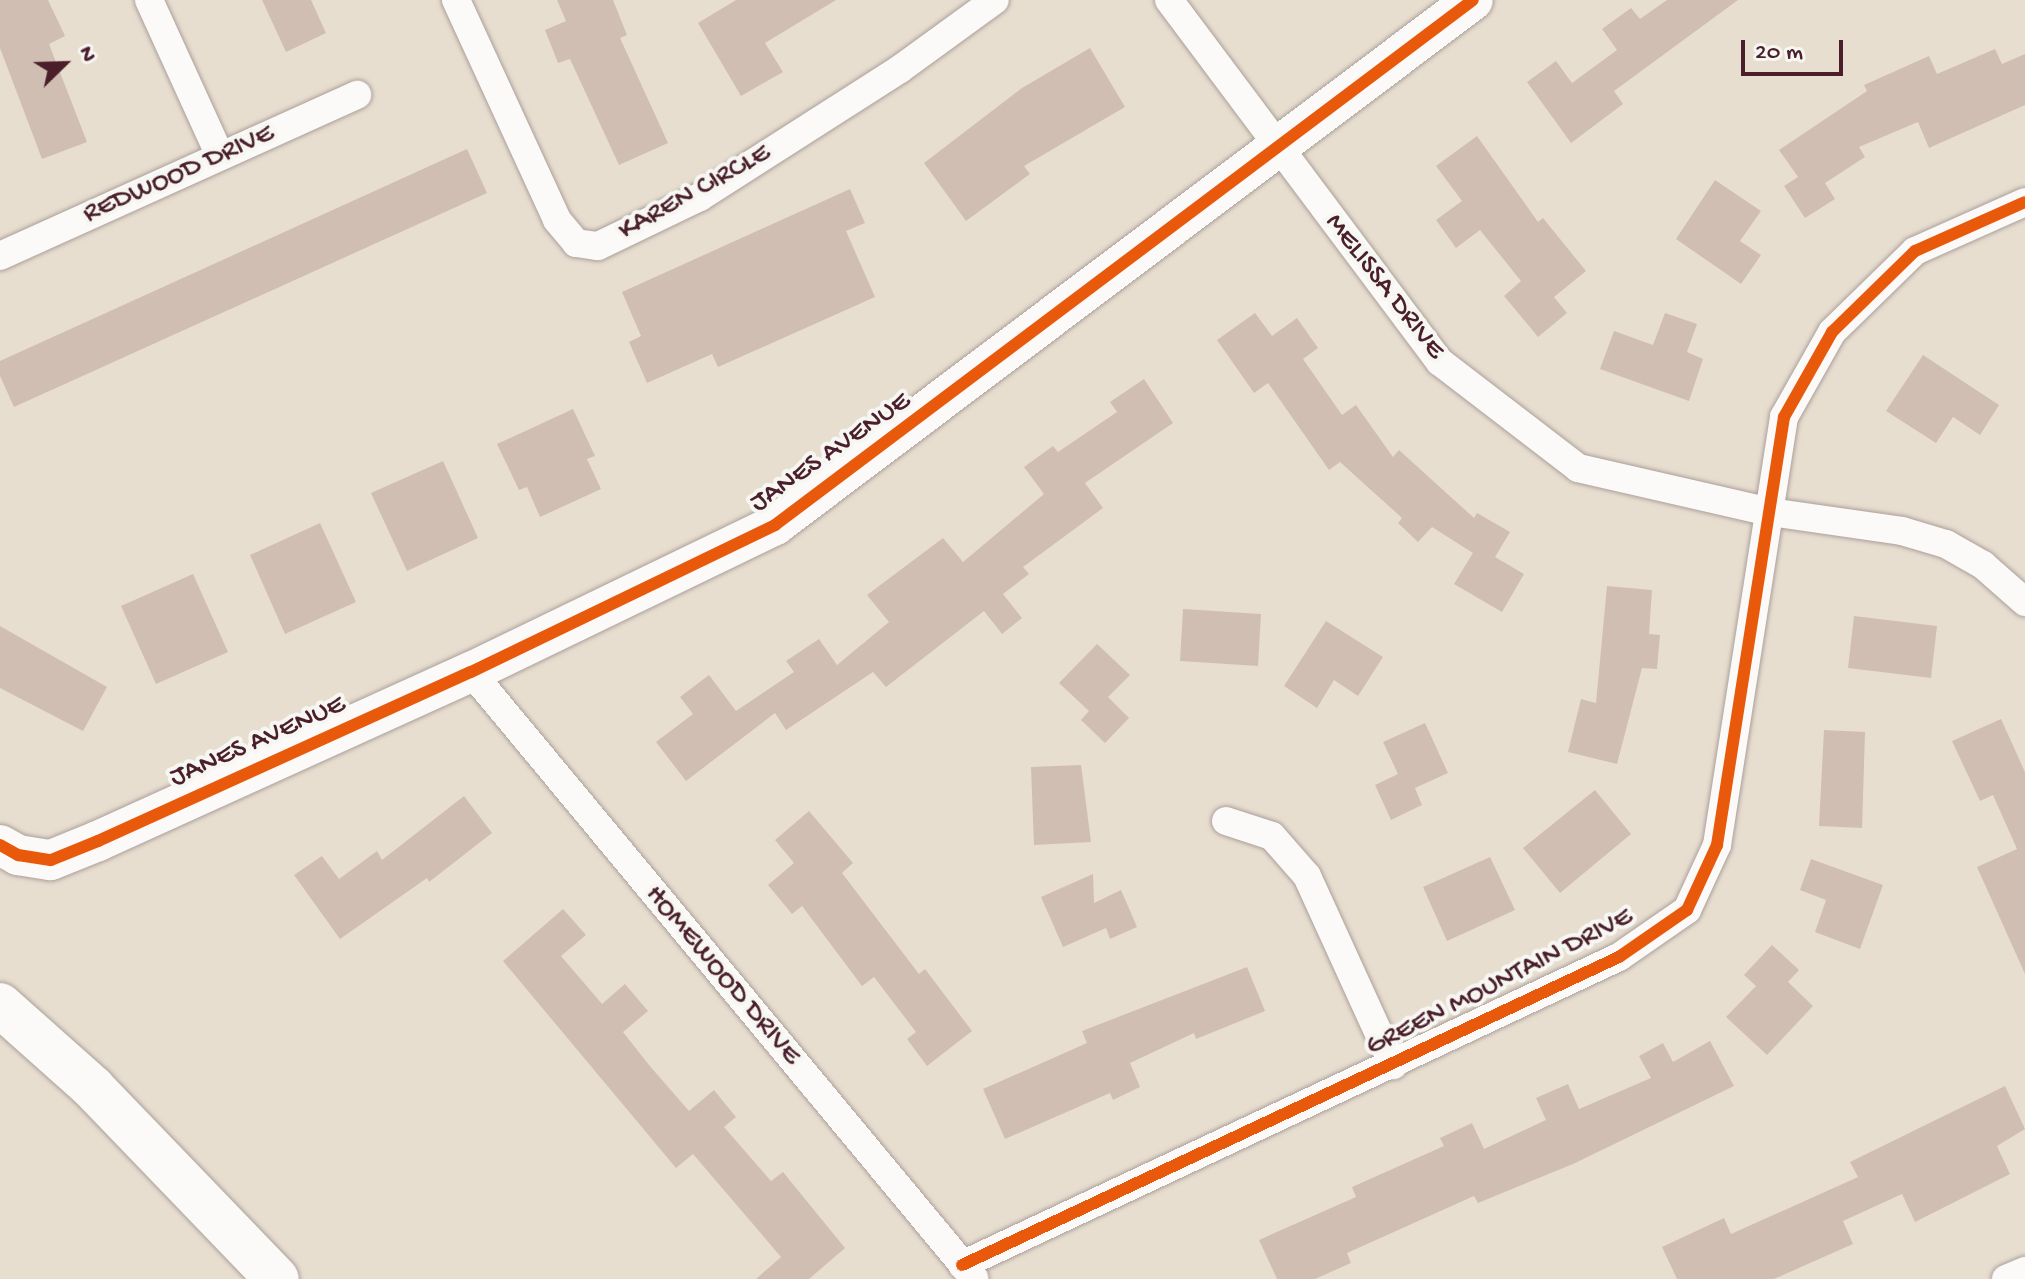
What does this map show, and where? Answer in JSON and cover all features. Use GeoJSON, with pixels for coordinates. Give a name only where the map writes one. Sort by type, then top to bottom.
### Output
{"type":"FeatureCollection","features":[{"type":"Feature","properties":{"kind":"highway"},"geometry":{"type":"LineString","coordinates":[[0,1005],[93,1088],[277,1279]]}},
{"type":"Feature","properties":{"kind":"street"},"geometry":{"type":"LineString","coordinates":[[149,0],[220,156]]}},
{"type":"Feature","properties":{"kind":"street","name":"KAREN CIRCLE"},"geometry":{"type":"LineString","coordinates":[[456,0],[557,220],[576,243],[598,246],[700,197],[900,69],[995,0]]}},
{"type":"Feature","properties":{"kind":"street","name":"MELISSA DRIVE"},"geometry":{"type":"LineString","coordinates":[[1169,0],[1274,145],[1440,362],[1578,468],[1770,512],[1902,531],[1946,544],[1983,565],[2025,602]]}},
{"type":"Feature","properties":{"kind":"street","name":"JANES AVENUE"},"geometry":{"type":"LineString","coordinates":[[0,845],[18,855],[51,860],[98,841],[471,672],[775,525],[953,395],[1274,145],[1473,0]]}},
{"type":"Feature","properties":{"kind":"street","name":"REDWOOD DRIVE"},"geometry":{"type":"LineString","coordinates":[[0,256],[357,95]]}},
{"type":"Feature","properties":{"kind":"street","name":"GREEN MOUNTAIN DRIVE"},"geometry":{"type":"LineString","coordinates":[[968,1272],[1619,957],[1687,910],[1717,845],[1784,417],[1832,332],[1915,251],[2025,202]]}},
{"type":"Feature","properties":{"kind":"street","name":"HOMEWOOD DRIVE"},"geometry":{"type":"LineString","coordinates":[[471,672],[968,1272]]}},
{"type":"Feature","properties":{"kind":"street"},"geometry":{"type":"LineString","coordinates":[[1226,821],[1272,836],[1307,876],[1393,1065]]}},
{"type":"Feature","properties":{"kind":"street"},"geometry":{"type":"LineString","coordinates":[[2006,1279],[2025,1271]]}},
{"type":"Feature","properties":{"kind":"building"},"geometry":{"type":"Polygon","coordinates":[[[0,0],[48,0],[65,36],[49,44],[87,142],[42,159],[0,48],[0,0]]]}},
{"type":"Feature","properties":{"kind":"building"},"geometry":{"type":"Polygon","coordinates":[[[262,0],[311,0],[326,33],[286,52],[262,0]]]}},
{"type":"Feature","properties":{"kind":"building"},"geometry":{"type":"Polygon","coordinates":[[[557,0],[613,0],[627,35],[620,38],[668,143],[619,165],[570,59],[558,63],[545,30],[566,21],[557,0]]]}},
{"type":"Feature","properties":{"kind":"building"},"geometry":{"type":"Polygon","coordinates":[[[736,0],[836,0],[765,43],[783,72],[741,96],[698,23],[736,0]]]}},
{"type":"Feature","properties":{"kind":"building"},"geometry":{"type":"Polygon","coordinates":[[[1667,0],[1738,0],[1614,91],[1623,104],[1571,143],[1527,82],[1556,61],[1572,83],[1617,50],[1602,29],[1631,8],[1640,19],[1667,0]]]}},
{"type":"Feature","properties":{"kind":"building"},"geometry":{"type":"Polygon","coordinates":[[[1090,48],[1125,107],[1024,166],[1030,174],[966,221],[924,163],[1022,88],[1090,48]]]}},
{"type":"Feature","properties":{"kind":"building"},"geometry":{"type":"Polygon","coordinates":[[[1995,49],[2002,64],[2025,54],[2025,105],[1929,148],[1918,122],[1859,147],[1865,157],[1825,183],[1835,199],[1805,218],[1784,186],[1798,177],[1779,150],[1867,91],[1864,85],[1929,56],[1937,74],[1995,49]]]}},
{"type":"Feature","properties":{"kind":"building"},"geometry":{"type":"Polygon","coordinates":[[[1477,136],[1538,222],[1543,218],[1586,271],[1554,297],[1567,313],[1538,337],[1504,296],[1521,281],[1480,230],[1456,248],[1436,220],[1462,201],[1436,166],[1477,136]]]}},
{"type":"Feature","properties":{"kind":"building"},"geometry":{"type":"Polygon","coordinates":[[[467,149],[487,193],[14,407],[0,376],[0,361],[467,149]]]}},
{"type":"Feature","properties":{"kind":"building"},"geometry":{"type":"Polygon","coordinates":[[[1715,180],[1761,211],[1740,241],[1761,255],[1741,284],[1676,239],[1715,180]]]}},
{"type":"Feature","properties":{"kind":"building"},"geometry":{"type":"Polygon","coordinates":[[[850,189],[865,223],[846,231],[875,297],[718,367],[712,354],[647,383],[629,342],[641,336],[622,292],[850,189]]]}},
{"type":"Feature","properties":{"kind":"building"},"geometry":{"type":"Polygon","coordinates":[[[1255,313],[1272,336],[1297,318],[1318,348],[1303,359],[1342,415],[1356,405],[1393,457],[1399,450],[1474,518],[1477,513],[1510,532],[1495,557],[1524,574],[1502,612],[1454,584],[1473,553],[1432,527],[1418,542],[1398,523],[1402,518],[1340,462],[1329,470],[1268,383],[1254,393],[1217,340],[1255,313]]]}},
{"type":"Feature","properties":{"kind":"building"},"geometry":{"type":"Polygon","coordinates":[[[1665,313],[1697,324],[1687,352],[1703,359],[1689,401],[1600,369],[1614,331],[1653,345],[1665,313]]]}},
{"type":"Feature","properties":{"kind":"building"},"geometry":{"type":"Polygon","coordinates":[[[1923,355],[1999,405],[1980,435],[1953,417],[1936,443],[1886,411],[1923,355]]]}},
{"type":"Feature","properties":{"kind":"building"},"geometry":{"type":"Polygon","coordinates":[[[1144,379],[1173,423],[1085,483],[1103,508],[1023,567],[1029,574],[1003,594],[1022,618],[1002,634],[984,611],[886,687],[873,672],[786,730],[775,713],[686,781],[656,742],[693,714],[680,697],[709,675],[736,711],[794,672],[786,661],[819,639],[837,665],[889,622],[867,595],[943,538],[963,562],[1044,494],[1024,467],[1053,446],[1058,452],[1117,412],[1110,402],[1144,379]]]}},
{"type":"Feature","properties":{"kind":"building"},"geometry":{"type":"Polygon","coordinates":[[[573,409],[595,456],[587,459],[601,489],[540,517],[527,487],[519,490],[497,444],[573,409]]]}},
{"type":"Feature","properties":{"kind":"building"},"geometry":{"type":"Polygon","coordinates":[[[443,461],[478,538],[407,571],[371,493],[443,461]]]}},
{"type":"Feature","properties":{"kind":"building"},"geometry":{"type":"Polygon","coordinates":[[[320,523],[356,602],[285,634],[250,555],[320,523]]]}},
{"type":"Feature","properties":{"kind":"building"},"geometry":{"type":"Polygon","coordinates":[[[193,574],[228,652],[156,684],[121,606],[193,574]]]}},
{"type":"Feature","properties":{"kind":"building"},"geometry":{"type":"Polygon","coordinates":[[[1607,586],[1652,590],[1649,634],[1660,635],[1657,669],[1642,668],[1617,764],[1568,752],[1581,699],[1596,703],[1607,586]]]}},
{"type":"Feature","properties":{"kind":"building"},"geometry":{"type":"Polygon","coordinates":[[[1183,609],[1261,614],[1258,666],[1180,661],[1183,609]]]}},
{"type":"Feature","properties":{"kind":"building"},"geometry":{"type":"Polygon","coordinates":[[[1854,616],[1937,626],[1931,678],[1848,668],[1854,616]]]}},
{"type":"Feature","properties":{"kind":"building"},"geometry":{"type":"Polygon","coordinates":[[[1326,621],[1383,657],[1358,696],[1334,680],[1317,708],[1284,686],[1326,621]]]}},
{"type":"Feature","properties":{"kind":"building"},"geometry":{"type":"Polygon","coordinates":[[[0,626],[107,687],[83,731],[0,688],[0,626]]]}},
{"type":"Feature","properties":{"kind":"building"},"geometry":{"type":"Polygon","coordinates":[[[1097,644],[1130,675],[1108,697],[1129,718],[1105,743],[1081,720],[1089,711],[1059,683],[1097,644]]]}},
{"type":"Feature","properties":{"kind":"building"},"geometry":{"type":"Polygon","coordinates":[[[2001,719],[2025,772],[2025,974],[1977,867],[2017,849],[1993,795],[1980,801],[1952,741],[2001,719]]]}},
{"type":"Feature","properties":{"kind":"building"},"geometry":{"type":"Polygon","coordinates":[[[1425,723],[1448,773],[1415,788],[1422,805],[1391,820],[1375,785],[1398,774],[1383,742],[1425,723]]]}},
{"type":"Feature","properties":{"kind":"building"},"geometry":{"type":"Polygon","coordinates":[[[1824,730],[1865,732],[1862,828],[1819,826],[1824,730]]]}},
{"type":"Feature","properties":{"kind":"building"},"geometry":{"type":"Polygon","coordinates":[[[1081,765],[1091,842],[1034,845],[1031,767],[1081,765]]]}},
{"type":"Feature","properties":{"kind":"building"},"geometry":{"type":"Polygon","coordinates":[[[1595,790],[1631,834],[1560,893],[1523,848],[1595,790]]]}},
{"type":"Feature","properties":{"kind":"building"},"geometry":{"type":"Polygon","coordinates":[[[464,796],[492,833],[429,882],[427,878],[340,939],[294,875],[322,856],[339,879],[377,851],[382,860],[464,796]]]}},
{"type":"Feature","properties":{"kind":"building"},"geometry":{"type":"Polygon","coordinates":[[[809,811],[853,863],[842,873],[919,974],[925,969],[972,1031],[927,1066],[907,1039],[916,1032],[874,977],[862,986],[802,906],[792,914],[768,885],[794,863],[775,840],[809,811]]]}},
{"type":"Feature","properties":{"kind":"building"},"geometry":{"type":"Polygon","coordinates":[[[1490,857],[1515,910],[1447,941],[1423,887],[1490,857]]]}},
{"type":"Feature","properties":{"kind":"building"},"geometry":{"type":"Polygon","coordinates":[[[1811,859],[1883,885],[1860,949],[1815,932],[1826,900],[1800,890],[1811,859]]]}},
{"type":"Feature","properties":{"kind":"building"},"geometry":{"type":"Polygon","coordinates":[[[1093,874],[1094,903],[1121,890],[1137,927],[1110,939],[1106,928],[1063,947],[1041,897],[1093,874]]]}},
{"type":"Feature","properties":{"kind":"building"},"geometry":{"type":"Polygon","coordinates":[[[563,909],[586,935],[561,956],[602,1004],[625,984],[648,1011],[623,1032],[649,1065],[689,1111],[714,1090],[736,1117],[724,1127],[771,1181],[783,1172],[845,1248],[809,1279],[756,1279],[781,1257],[693,1154],[676,1168],[503,961],[563,909]]]}},
{"type":"Feature","properties":{"kind":"building"},"geometry":{"type":"Polygon","coordinates":[[[1772,945],[1799,970],[1788,982],[1813,1006],[1767,1055],[1726,1017],[1756,986],[1744,975],[1772,945]]]}},
{"type":"Feature","properties":{"kind":"building"},"geometry":{"type":"Polygon","coordinates":[[[1247,967],[1265,1011],[1196,1039],[1194,1033],[1130,1063],[1140,1087],[1113,1100],[1110,1093],[1005,1139],[983,1089],[1087,1043],[1082,1031],[1247,967]]]}},
{"type":"Feature","properties":{"kind":"building"},"geometry":{"type":"Polygon","coordinates":[[[1710,1041],[1734,1086],[1573,1164],[1478,1203],[1474,1196],[1347,1253],[1351,1263],[1315,1279],[1277,1279],[1259,1240],[1356,1197],[1352,1187],[1444,1146],[1440,1138],[1472,1123],[1484,1149],[1546,1120],[1536,1098],[1568,1084],[1579,1109],[1651,1078],[1639,1056],[1663,1043],[1673,1062],[1710,1041]]]}},
{"type":"Feature","properties":{"kind":"building"},"geometry":{"type":"Polygon","coordinates":[[[2005,1086],[2025,1129],[1997,1146],[2010,1174],[1915,1222],[1902,1194],[1843,1221],[1853,1244],[1774,1279],[1677,1279],[1662,1247],[1724,1218],[1731,1234],[1858,1177],[1850,1162],[2005,1086]]]}},
{"type":"Feature","properties":{"kind":"cycle path"},"geometry":{"type":"LineString","coordinates":[[0,845],[18,855],[51,860],[98,841],[471,672],[775,525],[1473,0]]}},
{"type":"Feature","properties":{"kind":"cycle path"},"geometry":{"type":"LineString","coordinates":[[962,1265],[1619,957],[1687,910],[1717,845],[1784,417],[1832,332],[1915,251],[2025,202]]}}]}
